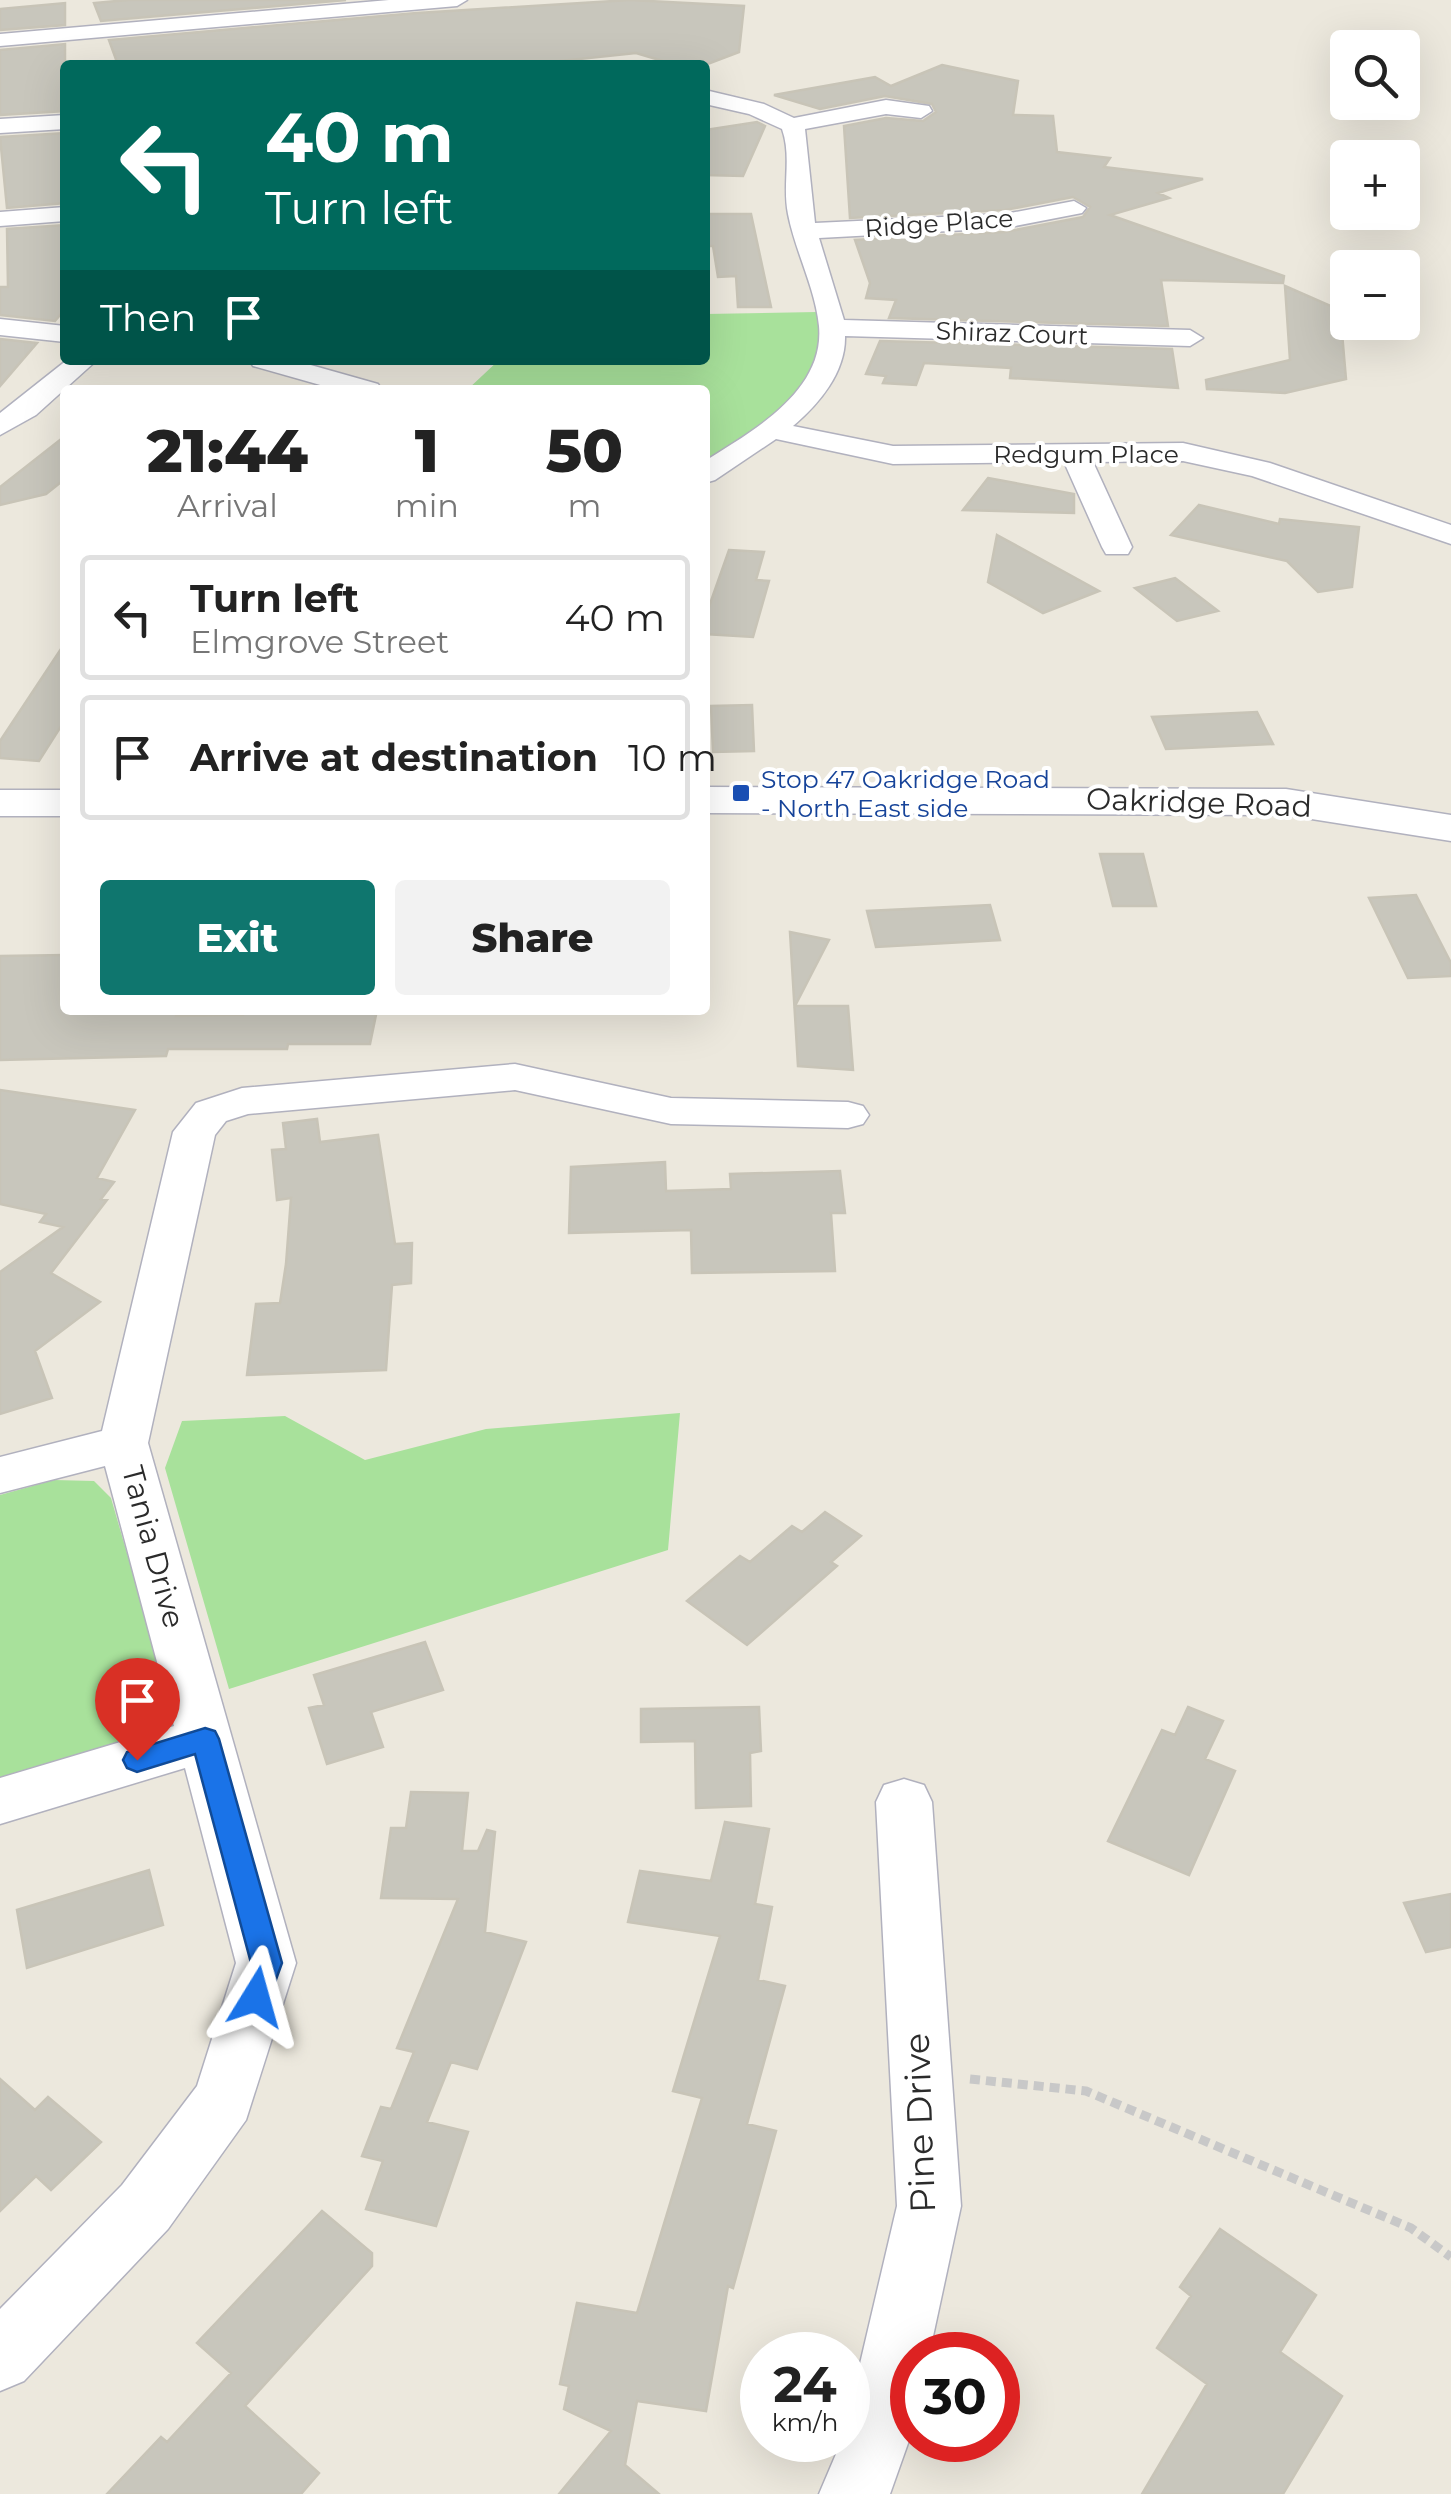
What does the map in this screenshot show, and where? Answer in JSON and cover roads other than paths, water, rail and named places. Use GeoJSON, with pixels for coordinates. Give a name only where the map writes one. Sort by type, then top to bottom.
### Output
{"type":"FeatureCollection","features":[{"type":"Feature","properties":{"kind":"street"},"geometry":{"type":"LineString","coordinates":[[0,40],[458,0]]}},
{"type":"Feature","properties":{"kind":"street"},"geometry":{"type":"LineString","coordinates":[[710,98],[756,108],[792,125],[886,107],[920,110]]}},
{"type":"Feature","properties":{"kind":"street"},"geometry":{"type":"LineString","coordinates":[[0,126],[60,122]]}},
{"type":"Feature","properties":{"kind":"street"},"geometry":{"type":"LineString","coordinates":[[710,471],[772,430],[819,382],[831,354],[833,328],[794,188],[801,145],[792,125]]}},
{"type":"Feature","properties":{"kind":"street","name":"Ridge Place"},"geometry":{"type":"LineString","coordinates":[[804,231],[1005,221],[1074,208]]}},
{"type":"Feature","properties":{"kind":"street"},"geometry":{"type":"LineString","coordinates":[[0,219],[60,214]]}},
{"type":"Feature","properties":{"kind":"street"},"geometry":{"type":"LineString","coordinates":[[0,327],[60,333]]}},
{"type":"Feature","properties":{"kind":"street","name":"Shiraz Court"},"geometry":{"type":"LineString","coordinates":[[833,328],[1190,338]]}},
{"type":"Feature","properties":{"kind":"street"},"geometry":{"type":"LineString","coordinates":[[0,426],[76,365]]}},
{"type":"Feature","properties":{"kind":"street"},"geometry":{"type":"LineString","coordinates":[[285,365],[351,385]]}},
{"type":"Feature","properties":{"kind":"street","name":"Redgum Place"},"geometry":{"type":"LineString","coordinates":[[772,430],[893,455],[1183,452],[1260,469],[1451,534]]}},
{"type":"Feature","properties":{"kind":"street"},"geometry":{"type":"LineString","coordinates":[[1075,453],[1118,547]]}},
{"type":"Feature","properties":{"kind":"street","name":"Oakridge Road"},"geometry":{"type":"LineString","coordinates":[[710,800],[1286,802],[1451,828]]}},
{"type":"Feature","properties":{"kind":"street"},"geometry":{"type":"LineString","coordinates":[[0,803],[60,803]]}},
{"type":"Feature","properties":{"kind":"street","name":"Tania Drive"},"geometry":{"type":"LineString","coordinates":[[0,2357],[145,2208],[224,2100],[266,1963],[124,1442],[194,1132],[211,1112],[242,1102],[516,1077],[670,1111],[848,1115]]}},
{"type":"Feature","properties":{"kind":"street"},"geometry":{"type":"LineString","coordinates":[[0,1476],[124,1442]]}},
{"type":"Feature","properties":{"kind":"street"},"geometry":{"type":"LineString","coordinates":[[0,1801],[205,1739]]}},
{"type":"Feature","properties":{"kind":"street","name":"Pine Drive"},"geometry":{"type":"LineString","coordinates":[[854,2494],[874,2450],[929,2206],[904,1802]]}},
{"type":"Feature","properties":{"kind":"place","name":"Stop 47 Oakridge Road - North East side"},"geometry":{"type":"Point","coordinates":[741,793]}}]}
